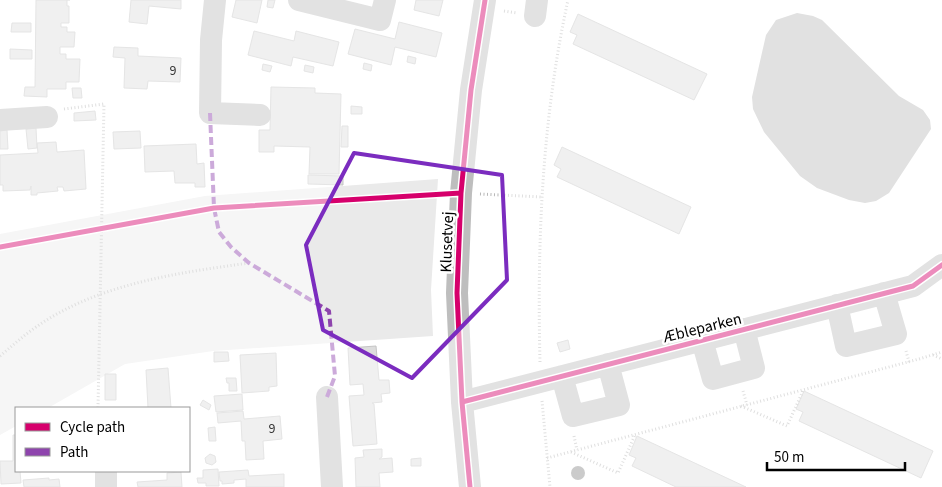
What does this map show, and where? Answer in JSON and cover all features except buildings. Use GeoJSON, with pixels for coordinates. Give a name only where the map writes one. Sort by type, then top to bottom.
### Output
{"type":"FeatureCollection","features":[{"type":"Feature","properties":{"kind":"street"},"geometry":{"type":"LineString","coordinates":[[214,0],[211,40],[210,113],[260,115]]}},
{"type":"Feature","properties":{"kind":"street"},"geometry":{"type":"LineString","coordinates":[[299,0],[380,20],[385,0]]}},
{"type":"Feature","properties":{"kind":"street","name":"Klusetvej"},"geometry":{"type":"LineString","coordinates":[[470,487],[462,402],[457,293],[461,193],[471,90],[485,0]]}},
{"type":"Feature","properties":{"kind":"street"},"geometry":{"type":"LineString","coordinates":[[0,120],[47,117]]}},
{"type":"Feature","properties":{"kind":"street","name":"Æbleparken"},"geometry":{"type":"LineString","coordinates":[[462,402],[913,286],[942,265]]}},
{"type":"Feature","properties":{"kind":"street"},"geometry":{"type":"LineString","coordinates":[[837,305],[846,346],[896,334],[884,293]]}},
{"type":"Feature","properties":{"kind":"street"},"geometry":{"type":"LineString","coordinates":[[702,340],[713,379],[754,368],[744,329]]}},
{"type":"Feature","properties":{"kind":"street"},"geometry":{"type":"LineString","coordinates":[[562,376],[573,416],[619,406],[608,364]]}},
{"type":"Feature","properties":{"kind":"street"},"geometry":{"type":"LineString","coordinates":[[327,397],[332,487]]}},
{"type":"Feature","properties":{"kind":"street"},"geometry":{"type":"LineString","coordinates":[[106,472],[106,487]]}},
{"type":"Feature","properties":{"kind":"path"},"geometry":{"type":"LineString","coordinates":[[550,487],[540,382],[538,289],[542,197],[550,109],[568,0]]}},
{"type":"Feature","properties":{"kind":"path"},"geometry":{"type":"LineString","coordinates":[[47,117],[51,110],[104,104],[98,407]]}},
{"type":"Feature","properties":{"kind":"path"},"geometry":{"type":"LineString","coordinates":[[461,193],[542,197]]}},
{"type":"Feature","properties":{"kind":"path"},"geometry":{"type":"LineString","coordinates":[[93,230],[111,226]]}},
{"type":"Feature","properties":{"kind":"path"},"geometry":{"type":"LineString","coordinates":[[0,356],[36,327],[66,310],[101,294],[140,282],[194,270],[249,263]]}},
{"type":"Feature","properties":{"kind":"path"},"geometry":{"type":"LineString","coordinates":[[546,458],[942,352]]}},
{"type":"Feature","properties":{"kind":"path"},"geometry":{"type":"LineString","coordinates":[[932,355],[942,359]]}},
{"type":"Feature","properties":{"kind":"path"},"geometry":{"type":"LineString","coordinates":[[741,406],[787,426],[803,390]]}},
{"type":"Feature","properties":{"kind":"path"},"geometry":{"type":"LineString","coordinates":[[571,452],[618,473],[635,434]]}},
{"type":"Feature","properties":{"kind":"highlighted area"},"geometry":{"type":"Polygon","coordinates":[[[354,153],[502,175],[507,280],[412,378],[323,330],[306,245],[354,153]]]}},
{"type":"Feature","properties":{"kind":"shaded area"},"geometry":{"type":"Polygon","coordinates":[[[797,13],[822,20],[899,96],[923,110],[930,120],[931,129],[889,193],[876,201],[865,203],[849,200],[817,188],[800,176],[764,132],[753,109],[752,97],[766,35],[776,20],[797,13]]]}},
{"type":"Feature","properties":{"kind":"shaded area"},"geometry":{"type":"Polygon","coordinates":[[[438,179],[431,290],[433,336],[213,351],[125,364],[50,407],[15,407],[15,427],[0,435],[0,234],[205,196],[438,179]]]}},
{"type":"Feature","properties":{"kind":"marked path"},"geometry":{"type":"LineString","coordinates":[[210,113],[214,208],[219,232],[231,247],[249,263],[329,311],[335,376],[327,397]]}},
{"type":"Feature","properties":{"kind":"cycle path"},"geometry":{"type":"LineString","coordinates":[[470,487],[462,402],[457,293],[461,193],[471,90],[485,0]]}},
{"type":"Feature","properties":{"kind":"cycle path"},"geometry":{"type":"LineString","coordinates":[[0,247],[214,208],[461,193]]}},
{"type":"Feature","properties":{"kind":"cycle path"},"geometry":{"type":"LineString","coordinates":[[462,402],[913,286],[942,265]]}}]}
